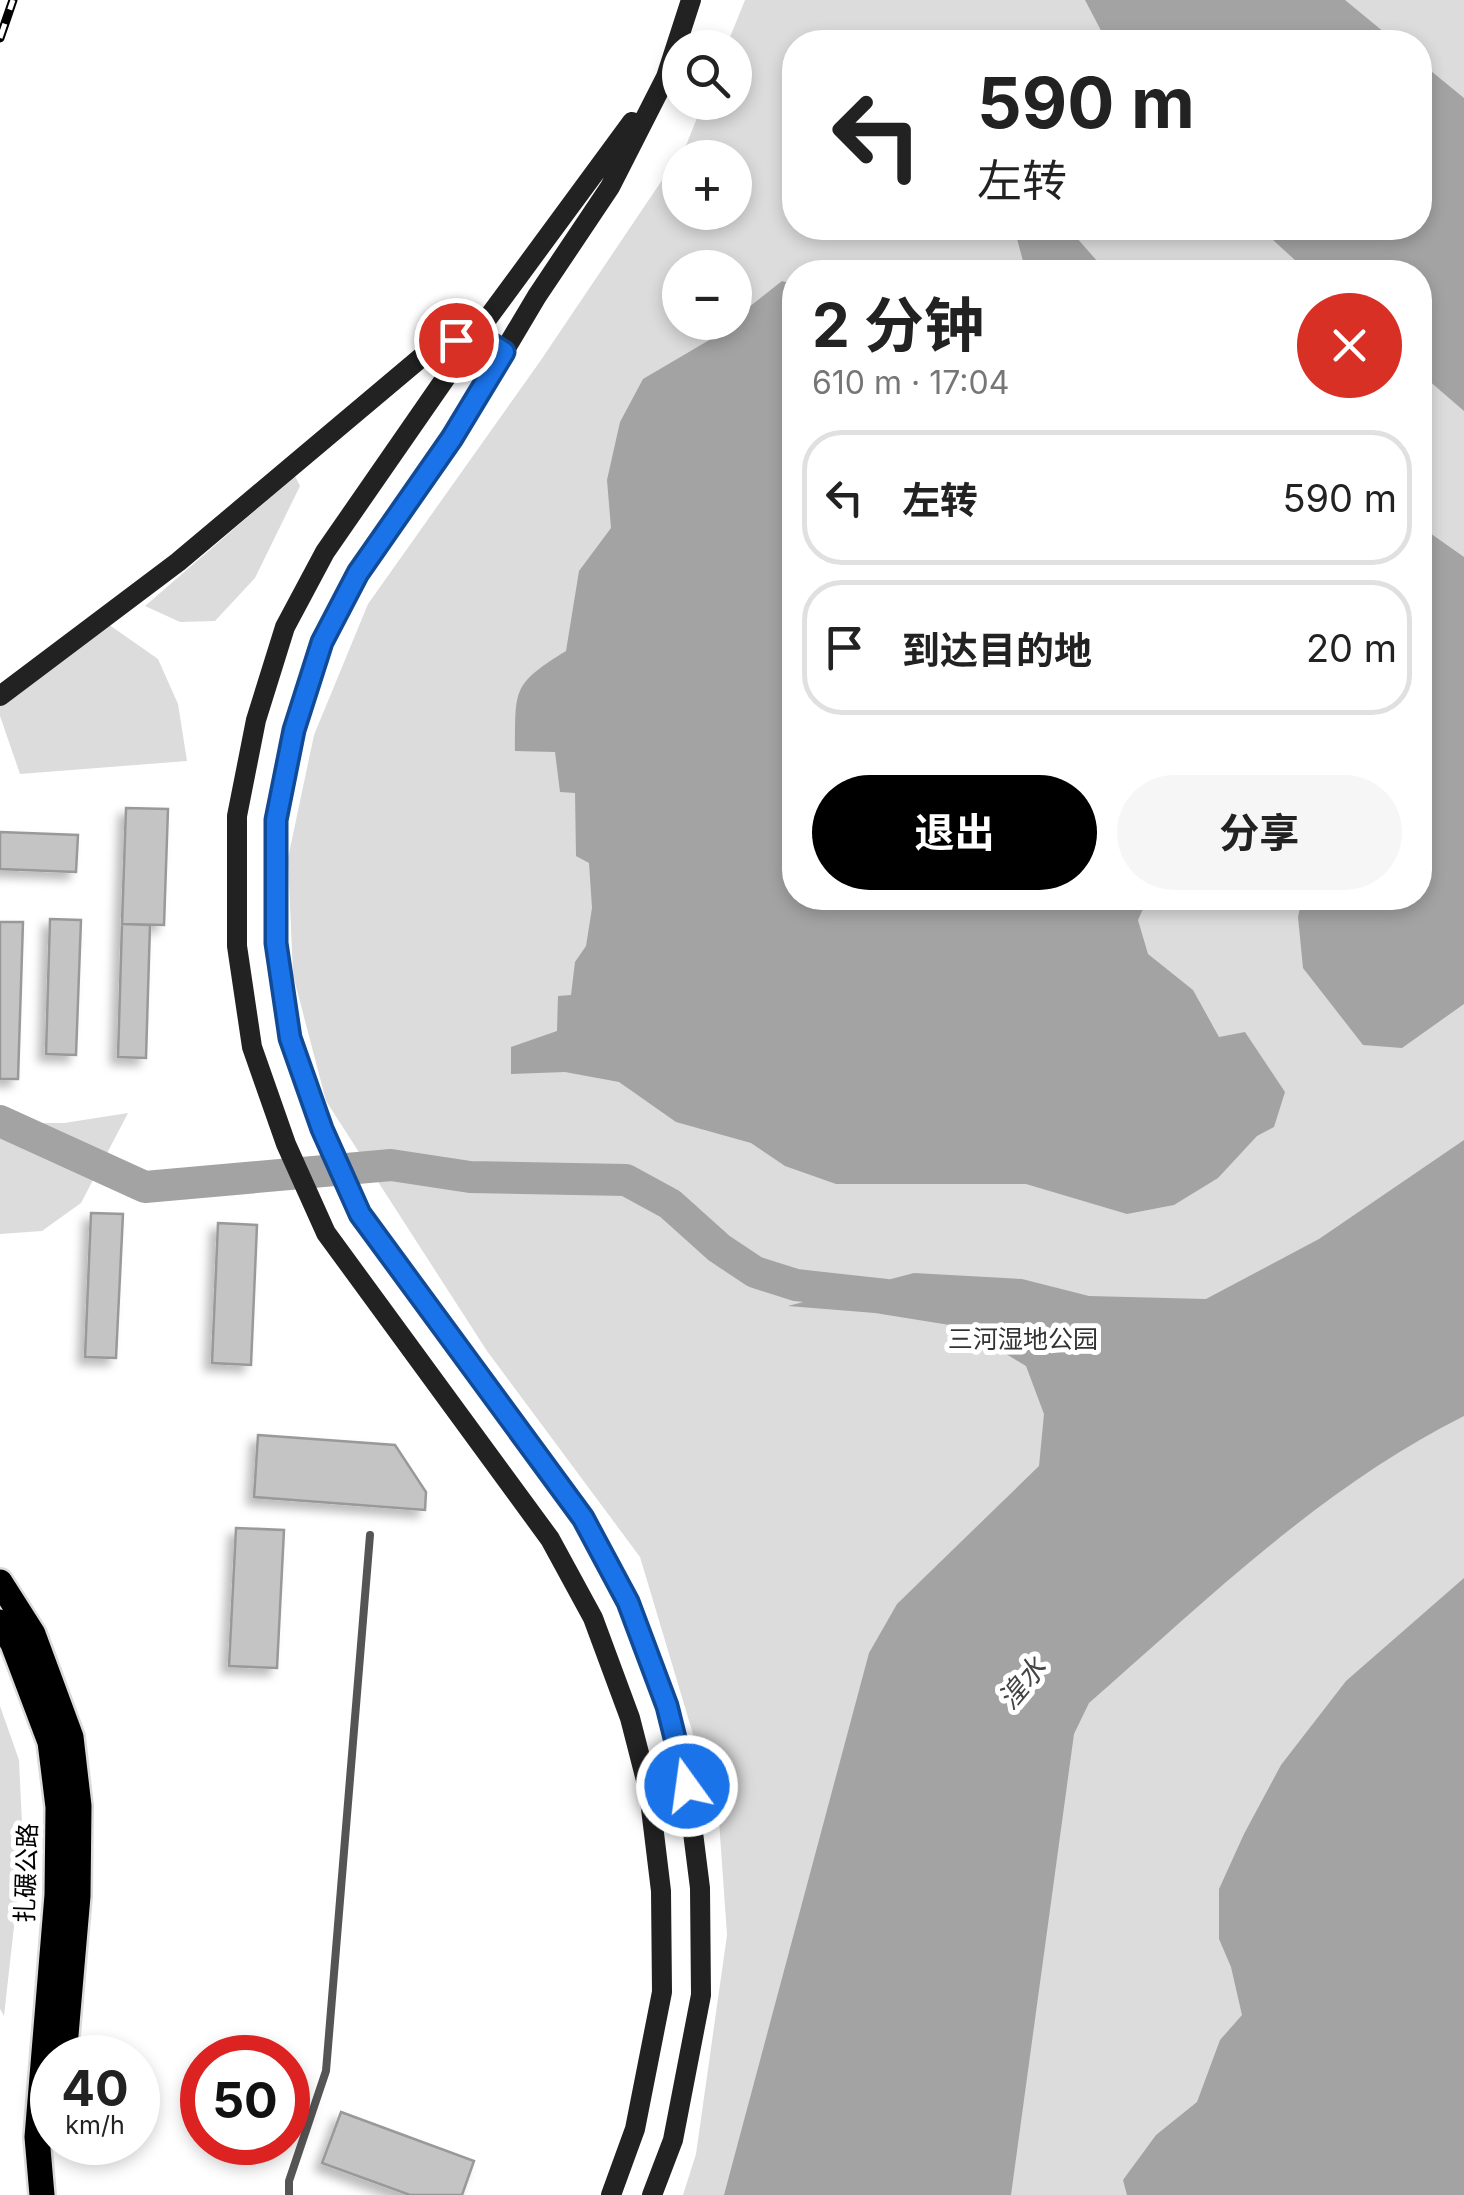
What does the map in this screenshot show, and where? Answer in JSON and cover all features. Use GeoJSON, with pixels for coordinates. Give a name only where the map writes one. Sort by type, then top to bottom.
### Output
{"type":"FeatureCollection","features":[{"type":"Feature","properties":{"kind":"main road"},"geometry":{"type":"LineString","coordinates":[[681,30],[691,0]]}},
{"type":"Feature","properties":{"kind":"main road"},"geometry":{"type":"LineString","coordinates":[[611,2195],[635,2129],[662,1992],[662,1891],[648,1792],[630,1718],[593,1618],[550,1539],[326,1233],[286,1144],[252,1047],[237,946],[237,816],[256,720],[285,627],[325,552],[476,334],[662,82]]}},
{"type":"Feature","properties":{"kind":"main road"},"geometry":{"type":"LineString","coordinates":[[652,2195],[673,2140],[701,1995],[700,1888],[687,1786],[667,1706],[628,1602],[583,1518],[360,1214],[322,1129],[290,1038],[276,943],[276,820],[294,730],[322,642],[358,573],[452,438],[610,186],[662,85]]}},
{"type":"Feature","properties":{"kind":"main road"},"geometry":{"type":"LineString","coordinates":[[0,696],[178,562],[436,346],[476,334],[504,352]]}},
{"type":"Feature","properties":{"kind":"main road","name":"扎碾公路"},"geometry":{"type":"LineString","coordinates":[[0,1582],[33,1634],[71,1736],[80,1806],[78,1896],[66,2035]]}},
{"type":"Feature","properties":{"kind":"main road","name":"扎碾公路"},"geometry":{"type":"LineString","coordinates":[[0,1622],[14,1644],[50,1742],[58,1807],[57,1894],[36,2138],[43,2195]]}},
{"type":"Feature","properties":{"kind":"main road","name":"扎碾公路"},"geometry":{"type":"LineString","coordinates":[[43,2195],[51,2165]]}},
{"type":"Feature","properties":{"kind":"lane"},"geometry":{"type":"LineString","coordinates":[[290,2195],[288,2181],[326,2071],[370,1536]]}},
{"type":"Feature","properties":{"kind":"green space","name":"三河湿地公园"},"geometry":{"type":"Polygon","coordinates":[[[745,0],[1464,0],[1464,2195],[683,2195],[696,2154],[727,1935],[719,1821],[640,1557],[487,1351],[326,1101],[293,975],[288,858],[314,735],[368,604],[541,360],[662,180],[662,230],[752,230],[752,140],[688,140],[696,120],[752,120],[752,30],[733,30],[745,0]]]}},
{"type":"Feature","properties":{"kind":"green space"},"geometry":{"type":"Polygon","coordinates":[[[295,476],[300,486],[255,578],[215,621],[180,622],[145,606],[295,476]]]}},
{"type":"Feature","properties":{"kind":"green space"},"geometry":{"type":"Polygon","coordinates":[[[108,624],[158,659],[178,704],[187,761],[20,774],[0,716],[0,704],[108,624]]]}},
{"type":"Feature","properties":{"kind":"green space"},"geometry":{"type":"Polygon","coordinates":[[[128,1113],[81,1203],[42,1231],[0,1234],[0,1123],[64,1123],[128,1113]]]}},
{"type":"Feature","properties":{"kind":"green space"},"geometry":{"type":"Polygon","coordinates":[[[0,1706],[19,1760],[23,1846],[4,2016],[0,2009],[0,1706]]]}},
{"type":"Feature","properties":{"kind":"water"},"geometry":{"type":"Polygon","coordinates":[[[1085,0],[1345,0],[1381,30],[1101,30],[1085,0]]]}},
{"type":"Feature","properties":{"kind":"water"},"geometry":{"type":"Polygon","coordinates":[[[1432,72],[1464,98],[1464,411],[1432,383],[1432,260],[1295,260],[1273,240],[1432,240],[1432,72]]]}},
{"type":"Feature","properties":{"kind":"water"},"geometry":{"type":"Polygon","coordinates":[[[1017,240],[1079,240],[1096,260],[1023,260],[1017,240]]]}},
{"type":"Feature","properties":{"kind":"water"},"geometry":{"type":"Polygon","coordinates":[[[782,281],[782,910],[1143,910],[1138,920],[1148,954],[1193,990],[1219,1037],[1245,1032],[1285,1092],[1274,1127],[1257,1136],[1218,1178],[1174,1205],[1127,1214],[1026,1184],[836,1184],[785,1166],[751,1143],[676,1122],[619,1082],[565,1072],[511,1074],[511,1047],[557,1031],[558,996],[571,995],[575,962],[586,946],[592,908],[589,863],[576,856],[575,793],[560,792],[555,752],[515,751],[517,701],[526,681],[566,651],[579,571],[611,528],[607,480],[620,422],[643,379],[709,340],[752,340],[752,305],[782,281]]]}},
{"type":"Feature","properties":{"kind":"water"},"geometry":{"type":"Polygon","coordinates":[[[1432,534],[1464,557],[1464,1004],[1402,1048],[1363,1045],[1303,968],[1299,910],[1432,910],[1432,534]]]}},
{"type":"Feature","properties":{"kind":"water","name":"湟水"},"geometry":{"type":"Polygon","coordinates":[[[1464,1140],[1464,1416],[1362,1476],[1268,1547],[1089,1703],[1074,1734],[1011,2195],[724,2195],[869,1653],[897,1604],[1039,1466],[1044,1414],[1026,1366],[962,1327],[875,1313],[788,1306],[914,1273],[1022,1279],[1089,1296],[1206,1299],[1319,1239],[1464,1140]]]}},
{"type":"Feature","properties":{"kind":"water"},"geometry":{"type":"Polygon","coordinates":[[[1464,1578],[1464,2195],[1127,2195],[1123,2180],[1156,2135],[1197,2102],[1220,2040],[1242,2015],[1231,1967],[1219,1939],[1219,1889],[1281,1765],[1346,1681],[1464,1578]]]}},
{"type":"Feature","properties":{"kind":"building"},"geometry":{"type":"Polygon","coordinates":[[[126,808],[168,809],[164,925],[122,924],[126,808]]]}},
{"type":"Feature","properties":{"kind":"building"},"geometry":{"type":"Polygon","coordinates":[[[0,832],[78,835],[76,872],[0,869],[0,832]]]}},
{"type":"Feature","properties":{"kind":"building"},"geometry":{"type":"Polygon","coordinates":[[[50,919],[81,920],[76,1055],[46,1054],[50,919]]]}},
{"type":"Feature","properties":{"kind":"building"},"geometry":{"type":"Polygon","coordinates":[[[0,922],[23,922],[18,1079],[0,1079],[0,922]]]}},
{"type":"Feature","properties":{"kind":"building"},"geometry":{"type":"Polygon","coordinates":[[[122,924],[150,925],[146,1058],[118,1057],[122,924]]]}},
{"type":"Feature","properties":{"kind":"building"},"geometry":{"type":"Polygon","coordinates":[[[91,1213],[123,1214],[116,1358],[85,1357],[91,1213]]]}},
{"type":"Feature","properties":{"kind":"building"},"geometry":{"type":"Polygon","coordinates":[[[218,1223],[257,1225],[251,1365],[212,1363],[218,1223]]]}},
{"type":"Feature","properties":{"kind":"building"},"geometry":{"type":"Polygon","coordinates":[[[258,1435],[395,1445],[426,1492],[425,1510],[254,1497],[258,1435]]]}},
{"type":"Feature","properties":{"kind":"building"},"geometry":{"type":"Polygon","coordinates":[[[236,1528],[284,1530],[277,1668],[229,1666],[236,1528]]]}},
{"type":"Feature","properties":{"kind":"building"},"geometry":{"type":"Polygon","coordinates":[[[341,2112],[474,2161],[462,2195],[410,2195],[322,2163],[341,2112]]]}},
{"type":"Feature","properties":{"kind":"waterway"},"geometry":{"type":"LineString","coordinates":[[0,1121],[145,1187],[391,1165],[470,1177],[626,1180],[670,1204],[719,1248],[755,1272],[796,1285],[886,1295]]}},
{"type":"Feature","properties":{"kind":"railway"},"geometry":{"type":"LineString","coordinates":[[0,38],[13,0]]}},
{"type":"Feature","properties":{"kind":"route"},"geometry":{"type":"LineString","coordinates":[[456,340],[476,334],[504,352],[452,438],[358,573],[322,642],[294,730],[276,820],[276,943],[290,1038],[322,1129],[360,1214],[583,1518],[628,1602],[667,1706],[687,1786]]}}]}
